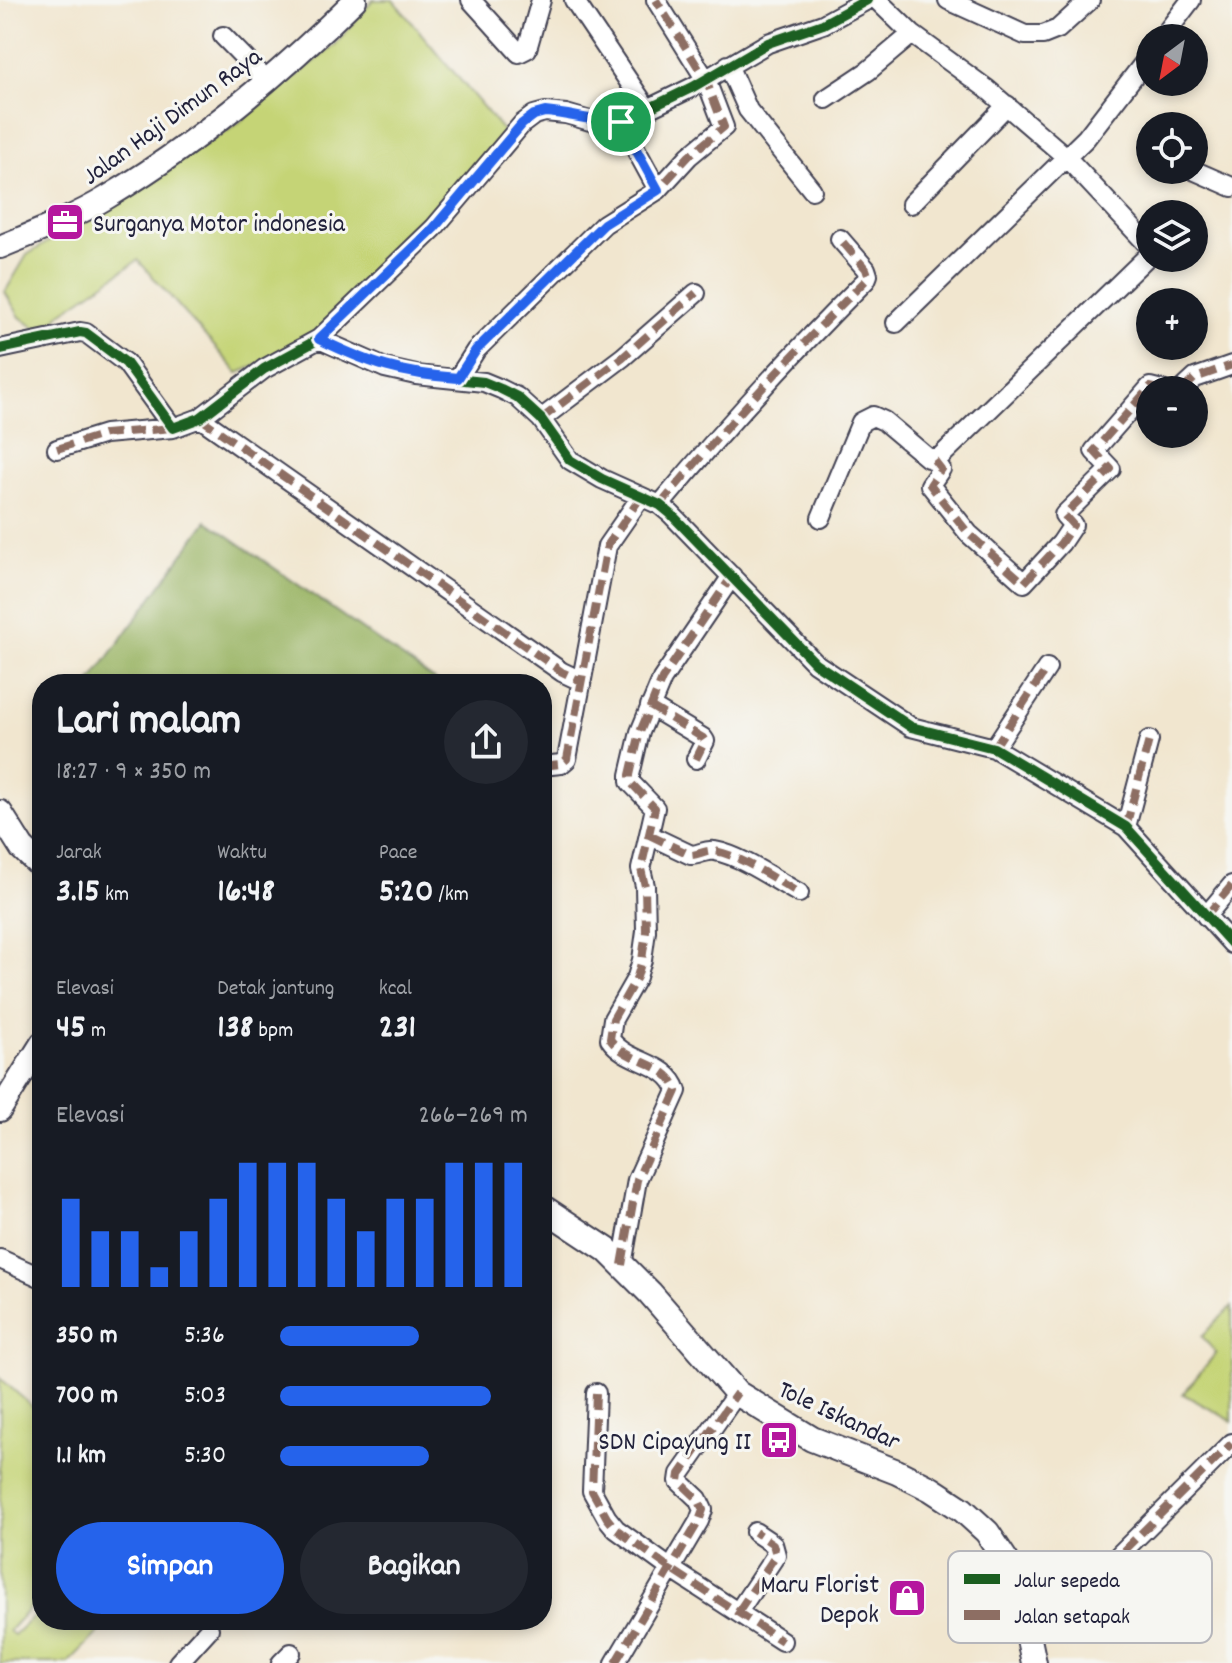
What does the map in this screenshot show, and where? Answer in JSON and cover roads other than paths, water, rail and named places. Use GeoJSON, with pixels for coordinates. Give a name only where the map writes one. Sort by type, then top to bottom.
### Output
{"type":"FeatureCollection","features":[{"type":"Feature","properties":{"kind":"main road"},"geometry":{"type":"LineString","coordinates":[[0,813],[22,848],[32,858]]}},
{"type":"Feature","properties":{"kind":"main road","name":"Tole Iskandar"},"geometry":{"type":"LineString","coordinates":[[552,1214],[607,1250],[650,1293],[737,1393],[812,1439],[897,1472],[931,1489],[963,1510],[987,1532],[1000,1551]]}},
{"type":"Feature","properties":{"kind":"main road","name":"Tole Iskandar"},"geometry":{"type":"LineString","coordinates":[[1030,1643],[1034,1663]]}},
{"type":"Feature","properties":{"kind":"street","name":"Jalan Haji Dimun Raya"},"geometry":{"type":"LineString","coordinates":[[0,247],[106,199],[175,153],[241,105],[311,44],[355,0]]}},
{"type":"Feature","properties":{"kind":"street"},"geometry":{"type":"LineString","coordinates":[[471,0],[519,53],[527,49],[541,0]]}},
{"type":"Feature","properties":{"kind":"street"},"geometry":{"type":"LineString","coordinates":[[574,0],[648,110]]}},
{"type":"Feature","properties":{"kind":"street"},"geometry":{"type":"LineString","coordinates":[[458,378],[476,350],[604,224],[658,190],[689,156],[724,127],[706,80],[656,0]]}},
{"type":"Feature","properties":{"kind":"street"},"geometry":{"type":"LineString","coordinates":[[57,449],[105,434],[173,428],[200,418],[264,369],[319,339],[434,228],[522,124],[534,115],[545,112],[590,121],[621,122],[706,80],[768,43],[823,24],[867,0]]}},
{"type":"Feature","properties":{"kind":"street"},"geometry":{"type":"LineString","coordinates":[[877,0],[912,34],[1007,105],[1065,156],[1136,232]]}},
{"type":"Feature","properties":{"kind":"street"},"geometry":{"type":"LineString","coordinates":[[948,0],[1025,35],[1043,35],[1058,29],[1090,0]]}},
{"type":"Feature","properties":{"kind":"street"},"geometry":{"type":"LineString","coordinates":[[1173,24],[1191,0]]}},
{"type":"Feature","properties":{"kind":"street"},"geometry":{"type":"LineString","coordinates":[[826,99],[868,71],[912,34]]}},
{"type":"Feature","properties":{"kind":"street"},"geometry":{"type":"LineString","coordinates":[[223,36],[267,81]]}},
{"type":"Feature","properties":{"kind":"street"},"geometry":{"type":"LineString","coordinates":[[728,65],[748,110],[812,190]]}},
{"type":"Feature","properties":{"kind":"street"},"geometry":{"type":"LineString","coordinates":[[896,323],[1096,126],[1136,73]]}},
{"type":"Feature","properties":{"kind":"street"},"geometry":{"type":"LineString","coordinates":[[911,204],[1007,105]]}},
{"type":"Feature","properties":{"kind":"street"},"geometry":{"type":"LineString","coordinates":[[621,122],[658,190]]}},
{"type":"Feature","properties":{"kind":"street"},"geometry":{"type":"LineString","coordinates":[[1208,177],[1232,187]]}},
{"type":"Feature","properties":{"kind":"street"},"geometry":{"type":"LineString","coordinates":[[660,505],[793,353],[866,280],[866,269],[840,239]]}},
{"type":"Feature","properties":{"kind":"street"},"geometry":{"type":"LineString","coordinates":[[934,460],[1136,268]]}},
{"type":"Feature","properties":{"kind":"street"},"geometry":{"type":"LineString","coordinates":[[541,419],[623,357],[696,293]]}},
{"type":"Feature","properties":{"kind":"street"},"geometry":{"type":"LineString","coordinates":[[0,349],[86,333],[126,363],[140,378],[173,428]]}},
{"type":"Feature","properties":{"kind":"street"},"geometry":{"type":"LineString","coordinates":[[319,339],[385,368],[416,375],[484,382],[517,397],[541,419],[570,460],[602,479],[660,505],[680,522],[815,663],[911,727],[994,748],[1126,827],[1232,944]]}},
{"type":"Feature","properties":{"kind":"street"},"geometry":{"type":"LineString","coordinates":[[1201,376],[1232,365]]}},
{"type":"Feature","properties":{"kind":"street"},"geometry":{"type":"LineString","coordinates":[[821,518],[861,422],[873,416],[934,460],[941,469],[930,485],[937,495],[969,534],[1024,583],[1061,543],[1073,525],[1064,515],[1111,469],[1094,451],[1136,403]]}},
{"type":"Feature","properties":{"kind":"street"},"geometry":{"type":"LineString","coordinates":[[200,418],[562,672],[581,681]]}},
{"type":"Feature","properties":{"kind":"street"},"geometry":{"type":"LineString","coordinates":[[552,765],[561,764],[567,759],[607,546],[641,497]]}},
{"type":"Feature","properties":{"kind":"street"},"geometry":{"type":"LineString","coordinates":[[622,1265],[637,1180],[677,1091],[670,1075],[617,1049],[610,1039],[613,1019],[637,977],[646,931],[645,886],[641,869],[655,808],[630,782],[630,775],[640,732],[662,679],[732,576]]}},
{"type":"Feature","properties":{"kind":"street"},"geometry":{"type":"LineString","coordinates":[[994,748],[1047,668]]}},
{"type":"Feature","properties":{"kind":"street"},"geometry":{"type":"LineString","coordinates":[[650,706],[703,738],[705,741],[696,759]]}},
{"type":"Feature","properties":{"kind":"street"},"geometry":{"type":"LineString","coordinates":[[1126,827],[1149,740]]}},
{"type":"Feature","properties":{"kind":"street"},"geometry":{"type":"LineString","coordinates":[[649,835],[695,856],[708,850],[723,853],[799,893]]}},
{"type":"Feature","properties":{"kind":"street"},"geometry":{"type":"LineString","coordinates":[[1206,916],[1232,885]]}},
{"type":"Feature","properties":{"kind":"street"},"geometry":{"type":"LineString","coordinates":[[0,1110],[32,1059]]}},
{"type":"Feature","properties":{"kind":"street"},"geometry":{"type":"LineString","coordinates":[[0,1259],[32,1273]]}},
{"type":"Feature","properties":{"kind":"street"},"geometry":{"type":"LineString","coordinates":[[596,1393],[592,1491],[616,1529],[782,1641]]}},
{"type":"Feature","properties":{"kind":"street"},"geometry":{"type":"LineString","coordinates":[[615,1663],[701,1516],[698,1499],[679,1481],[680,1474],[737,1393]]}},
{"type":"Feature","properties":{"kind":"street"},"geometry":{"type":"LineString","coordinates":[[1123,1551],[1232,1443]]}},
{"type":"Feature","properties":{"kind":"street"},"geometry":{"type":"LineString","coordinates":[[738,1612],[776,1555],[773,1544],[755,1532]]}},
{"type":"Feature","properties":{"kind":"street"},"geometry":{"type":"LineString","coordinates":[[178,1663],[208,1630]]}},
{"type":"Feature","properties":{"kind":"place","name":"Surganya Motor indonesia"},"geometry":{"type":"Point","coordinates":[65,222]}},
{"type":"Feature","properties":{"kind":"place","name":"SDN Cipayung II"},"geometry":{"type":"Point","coordinates":[779,1440]}},
{"type":"Feature","properties":{"kind":"place","name":"Maru Florist Depok"},"geometry":{"type":"Point","coordinates":[907,1598]}}]}
